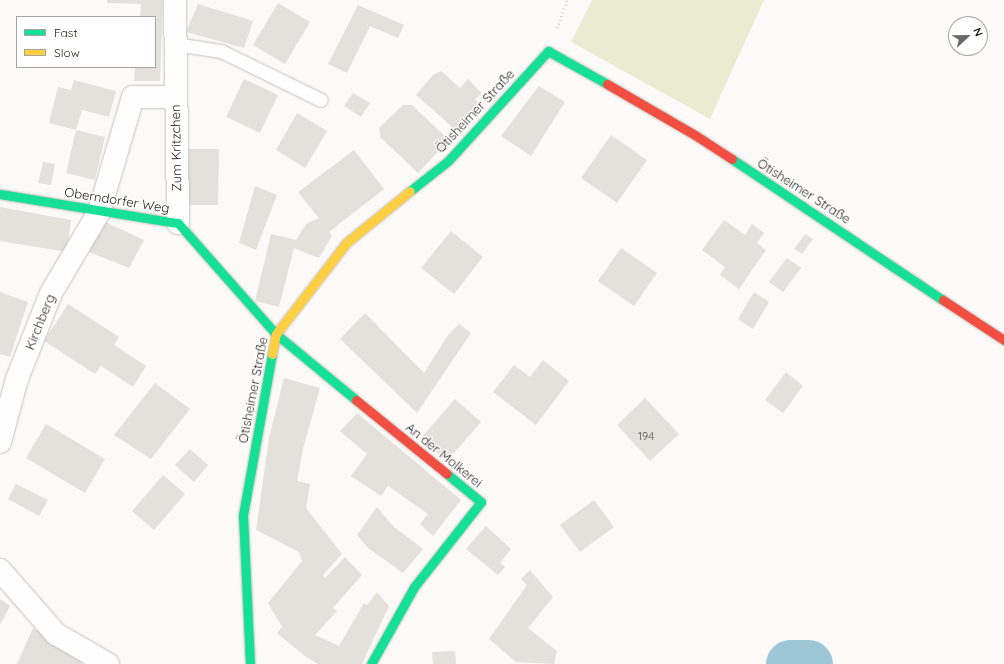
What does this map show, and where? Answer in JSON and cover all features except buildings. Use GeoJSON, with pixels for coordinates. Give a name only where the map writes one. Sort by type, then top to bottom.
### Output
{"type":"FeatureCollection","features":[{"type":"Feature","properties":{"kind":"street","name":"Zum Kritzchen"},"geometry":{"type":"LineString","coordinates":[[175,0],[175,97],[178,223]]}},
{"type":"Feature","properties":{"kind":"street","name":"Ötisheimer Straße"},"geometry":{"type":"LineString","coordinates":[[250,664],[243,515],[276,334],[346,243],[448,161],[548,51],[695,135],[1004,340]]}},
{"type":"Feature","properties":{"kind":"street","name":"Zum Kritzchen"},"geometry":{"type":"LineString","coordinates":[[99,212],[134,97],[175,97]]}},
{"type":"Feature","properties":{"kind":"street","name":"Oberndorfer Weg"},"geometry":{"type":"LineString","coordinates":[[0,194],[99,212],[178,223],[276,334]]}},
{"type":"Feature","properties":{"kind":"street","name":"Kirchberg"},"geometry":{"type":"LineString","coordinates":[[0,442],[17,379],[51,293],[99,212]]}},
{"type":"Feature","properties":{"kind":"street","name":"An der Molkerei"},"geometry":{"type":"LineString","coordinates":[[276,334],[481,502],[414,587],[371,664]]}},
{"type":"Feature","properties":{"kind":"street"},"geometry":{"type":"LineString","coordinates":[[0,570],[56,634],[108,664]]}},
{"type":"Feature","properties":{"kind":"lane"},"geometry":{"type":"LineString","coordinates":[[175,44],[221,52],[321,100]]}},
{"type":"Feature","properties":{"kind":"green space"},"geometry":{"type":"Polygon","coordinates":[[[592,0],[764,0],[710,119],[571,42],[592,0]]]}},
{"type":"Feature","properties":{"kind":"waterway"},"geometry":{"type":"LineString","coordinates":[[790,664],[808,664]]}},
{"type":"Feature","properties":{"kind":"traffic: fast"},"geometry":{"type":"LineString","coordinates":[[410,191],[448,161],[548,51],[607,84]]}},
{"type":"Feature","properties":{"kind":"traffic: fast"},"geometry":{"type":"LineString","coordinates":[[732,159],[943,300]]}},
{"type":"Feature","properties":{"kind":"traffic: fast"},"geometry":{"type":"LineString","coordinates":[[0,194],[178,223],[276,334],[356,400]]}},
{"type":"Feature","properties":{"kind":"traffic: fast"},"geometry":{"type":"LineString","coordinates":[[250,664],[243,515],[272,354]]}},
{"type":"Feature","properties":{"kind":"traffic: fast"},"geometry":{"type":"LineString","coordinates":[[371,664],[414,587],[481,502],[447,474]]}},
{"type":"Feature","properties":{"kind":"traffic: slow"},"geometry":{"type":"LineString","coordinates":[[272,354],[276,334],[346,243],[410,191]]}},
{"type":"Feature","properties":{"kind":"traffic: jam"},"geometry":{"type":"LineString","coordinates":[[607,84],[695,135],[732,159]]}},
{"type":"Feature","properties":{"kind":"traffic: jam"},"geometry":{"type":"LineString","coordinates":[[943,300],[1004,340]]}},
{"type":"Feature","properties":{"kind":"traffic: jam"},"geometry":{"type":"LineString","coordinates":[[356,400],[447,474]]}}]}
